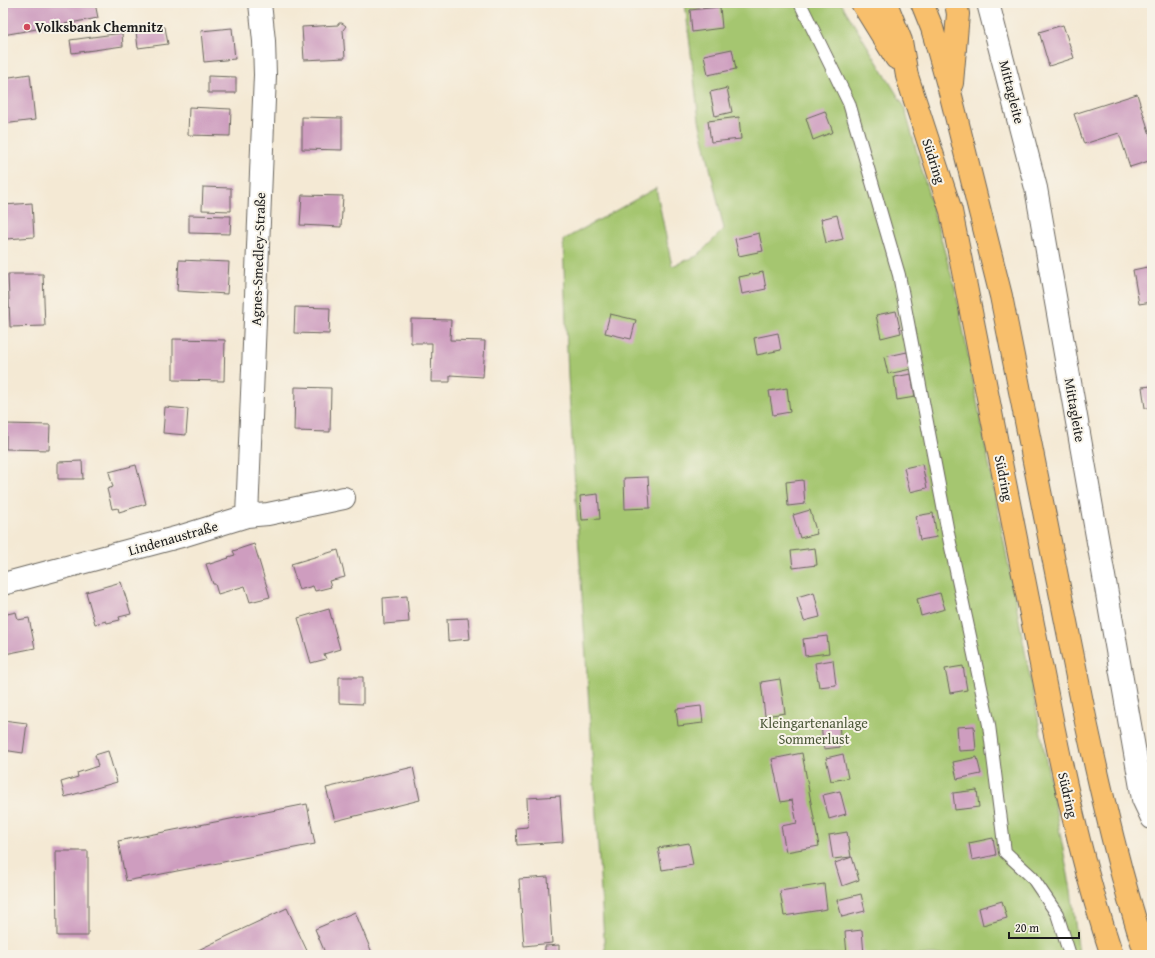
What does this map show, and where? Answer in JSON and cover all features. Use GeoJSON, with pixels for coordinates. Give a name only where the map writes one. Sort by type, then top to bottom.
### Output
{"type":"FeatureCollection","features":[{"type":"Feature","properties":{"kind":"main road"},"geometry":{"type":"LineString","coordinates":[[862,3],[907,76]]}},
{"type":"Feature","properties":{"kind":"main road","name":"Südring"},"geometry":{"type":"LineString","coordinates":[[886,3],[901,41],[907,76],[951,210],[1055,737],[1090,884],[1112,955]]}},
{"type":"Feature","properties":{"kind":"main road"},"geometry":{"type":"LineString","coordinates":[[922,3],[932,28],[951,96],[1001,296],[1099,783],[1146,955]]}},
{"type":"Feature","properties":{"kind":"main road"},"geometry":{"type":"LineString","coordinates":[[951,96],[958,14],[956,3]]}},
{"type":"Feature","properties":{"kind":"street","name":"Agnes-Smedley-Straße"},"geometry":{"type":"LineString","coordinates":[[247,516],[265,75],[264,41],[260,3]]}},
{"type":"Feature","properties":{"kind":"street","name":"Mittagleite"},"geometry":{"type":"LineString","coordinates":[[988,3],[1036,188],[1143,799],[1152,818]]}},
{"type":"Feature","properties":{"kind":"street","name":"Lindenaustraße"},"geometry":{"type":"LineString","coordinates":[[3,584],[182,536],[247,516],[268,514],[344,498]]}},
{"type":"Feature","properties":{"kind":"lane"},"geometry":{"type":"LineString","coordinates":[[800,3],[849,103],[899,275],[950,538],[989,725],[1004,852],[1032,877],[1057,914],[1070,955]]}},
{"type":"Feature","properties":{"kind":"green space","name":"Kleingartenanlage Sommerlust"},"geometry":{"type":"Polygon","coordinates":[[[685,3],[841,3],[904,106],[956,292],[1071,890],[1079,955],[605,955],[568,377],[563,240],[656,188],[672,266],[697,256],[724,229],[699,120],[685,3]]]}},
{"type":"Feature","properties":{"kind":"building","name":"Volksbank Chemnitz"},"geometry":{"type":"Polygon","coordinates":[[[3,3],[95,3],[98,18],[3,35],[3,3]]]}},
{"type":"Feature","properties":{"kind":"building"},"geometry":{"type":"Polygon","coordinates":[[[720,7],[722,28],[692,32],[690,10],[720,7]]]}},
{"type":"Feature","properties":{"kind":"building"},"geometry":{"type":"Polygon","coordinates":[[[339,23],[346,26],[343,30],[345,58],[304,60],[302,27],[338,25],[339,23]]]}},
{"type":"Feature","properties":{"kind":"building"},"geometry":{"type":"Polygon","coordinates":[[[1063,25],[1074,58],[1049,66],[1039,32],[1063,25]]]}},
{"type":"Feature","properties":{"kind":"building"},"geometry":{"type":"Polygon","coordinates":[[[165,27],[168,44],[138,48],[136,31],[165,27]]]}},
{"type":"Feature","properties":{"kind":"building"},"geometry":{"type":"Polygon","coordinates":[[[232,28],[235,59],[204,62],[201,31],[232,28]]]}},
{"type":"Feature","properties":{"kind":"building"},"geometry":{"type":"Polygon","coordinates":[[[122,33],[123,46],[72,53],[70,40],[122,33]]]}},
{"type":"Feature","properties":{"kind":"building"},"geometry":{"type":"Polygon","coordinates":[[[732,49],[736,69],[708,75],[704,55],[732,49]]]}},
{"type":"Feature","properties":{"kind":"building"},"geometry":{"type":"Polygon","coordinates":[[[30,74],[35,120],[3,124],[3,78],[30,74]]]}},
{"type":"Feature","properties":{"kind":"building"},"geometry":{"type":"Polygon","coordinates":[[[208,76],[236,77],[236,93],[208,93],[208,76]]]}},
{"type":"Feature","properties":{"kind":"building"},"geometry":{"type":"Polygon","coordinates":[[[727,88],[732,112],[715,116],[710,92],[727,88]]]}},
{"type":"Feature","properties":{"kind":"building"},"geometry":{"type":"Polygon","coordinates":[[[1137,94],[1152,141],[1152,160],[1130,167],[1119,133],[1084,144],[1074,114],[1137,94]]]}},
{"type":"Feature","properties":{"kind":"building"},"geometry":{"type":"Polygon","coordinates":[[[189,107],[231,109],[230,136],[188,135],[189,107]]]}},
{"type":"Feature","properties":{"kind":"building"},"geometry":{"type":"Polygon","coordinates":[[[825,111],[833,132],[813,140],[806,118],[825,111]]]}},
{"type":"Feature","properties":{"kind":"building"},"geometry":{"type":"Polygon","coordinates":[[[302,117],[342,118],[342,150],[302,149],[302,117]]]}},
{"type":"Feature","properties":{"kind":"building"},"geometry":{"type":"Polygon","coordinates":[[[739,117],[741,139],[711,142],[708,121],[739,117]]]}},
{"type":"Feature","properties":{"kind":"building"},"geometry":{"type":"Polygon","coordinates":[[[203,187],[231,188],[231,211],[202,210],[203,187]]]}},
{"type":"Feature","properties":{"kind":"building"},"geometry":{"type":"Polygon","coordinates":[[[302,195],[343,196],[341,227],[300,225],[302,195]]]}},
{"type":"Feature","properties":{"kind":"building"},"geometry":{"type":"Polygon","coordinates":[[[32,203],[34,237],[6,239],[4,205],[32,203]]]}},
{"type":"Feature","properties":{"kind":"building"},"geometry":{"type":"Polygon","coordinates":[[[189,215],[231,216],[230,234],[189,233],[189,215]]]}},
{"type":"Feature","properties":{"kind":"building"},"geometry":{"type":"Polygon","coordinates":[[[837,215],[843,239],[826,243],[821,219],[837,215]]]}},
{"type":"Feature","properties":{"kind":"building"},"geometry":{"type":"Polygon","coordinates":[[[759,233],[763,251],[739,256],[735,239],[759,233]]]}},
{"type":"Feature","properties":{"kind":"building"},"geometry":{"type":"Polygon","coordinates":[[[179,260],[229,262],[227,294],[177,291],[179,260]]]}},
{"type":"Feature","properties":{"kind":"building"},"geometry":{"type":"Polygon","coordinates":[[[1152,266],[1152,302],[1139,304],[1133,270],[1152,266]]]}},
{"type":"Feature","properties":{"kind":"building"},"geometry":{"type":"Polygon","coordinates":[[[763,272],[766,289],[742,294],[739,277],[763,272]]]}},
{"type":"Feature","properties":{"kind":"building"},"geometry":{"type":"Polygon","coordinates":[[[8,274],[43,274],[45,326],[10,327],[8,274]]]}},
{"type":"Feature","properties":{"kind":"building"},"geometry":{"type":"Polygon","coordinates":[[[295,307],[330,308],[329,334],[294,333],[295,307]]]}},
{"type":"Feature","properties":{"kind":"building"},"geometry":{"type":"Polygon","coordinates":[[[896,311],[901,333],[881,338],[876,315],[896,311]]]}},
{"type":"Feature","properties":{"kind":"building"},"geometry":{"type":"Polygon","coordinates":[[[610,314],[636,320],[631,339],[605,333],[610,314]]]}},
{"type":"Feature","properties":{"kind":"building"},"geometry":{"type":"Polygon","coordinates":[[[411,319],[451,320],[450,340],[485,341],[483,377],[450,375],[450,382],[431,382],[432,343],[411,343],[411,319]]]}},
{"type":"Feature","properties":{"kind":"building"},"geometry":{"type":"Polygon","coordinates":[[[778,333],[781,350],[757,355],[754,338],[778,333]]]}},
{"type":"Feature","properties":{"kind":"building"},"geometry":{"type":"Polygon","coordinates":[[[173,339],[225,340],[224,381],[173,380],[173,339]]]}},
{"type":"Feature","properties":{"kind":"building"},"geometry":{"type":"Polygon","coordinates":[[[907,352],[911,369],[888,374],[884,357],[907,352]]]}},
{"type":"Feature","properties":{"kind":"building"},"geometry":{"type":"Polygon","coordinates":[[[911,374],[915,397],[897,400],[894,377],[911,374]]]}},
{"type":"Feature","properties":{"kind":"building"},"geometry":{"type":"Polygon","coordinates":[[[1152,386],[1152,408],[1145,408],[1142,387],[1152,386]]]}},
{"type":"Feature","properties":{"kind":"building"},"geometry":{"type":"Polygon","coordinates":[[[295,387],[331,388],[330,432],[294,431],[295,387]]]}},
{"type":"Feature","properties":{"kind":"building"},"geometry":{"type":"Polygon","coordinates":[[[787,388],[790,412],[773,415],[769,391],[787,388]]]}},
{"type":"Feature","properties":{"kind":"building"},"geometry":{"type":"Polygon","coordinates":[[[165,407],[188,409],[186,435],[163,433],[165,407]]]}},
{"type":"Feature","properties":{"kind":"building"},"geometry":{"type":"Polygon","coordinates":[[[6,424],[50,425],[49,450],[6,449],[6,424]]]}},
{"type":"Feature","properties":{"kind":"building"},"geometry":{"type":"Polygon","coordinates":[[[82,461],[83,479],[58,479],[58,462],[82,461]]]}},
{"type":"Feature","properties":{"kind":"building"},"geometry":{"type":"Polygon","coordinates":[[[922,464],[927,488],[910,492],[904,468],[922,464]]]}},
{"type":"Feature","properties":{"kind":"building"},"geometry":{"type":"Polygon","coordinates":[[[136,465],[146,504],[119,512],[118,508],[112,509],[107,489],[113,487],[109,472],[136,465]]]}},
{"type":"Feature","properties":{"kind":"building"},"geometry":{"type":"Polygon","coordinates":[[[648,477],[650,508],[625,509],[624,478],[648,477]]]}},
{"type":"Feature","properties":{"kind":"building"},"geometry":{"type":"Polygon","coordinates":[[[803,480],[805,504],[788,506],[786,482],[803,480]]]}},
{"type":"Feature","properties":{"kind":"building"},"geometry":{"type":"Polygon","coordinates":[[[598,494],[600,519],[582,520],[580,496],[598,494]]]}},
{"type":"Feature","properties":{"kind":"building"},"geometry":{"type":"Polygon","coordinates":[[[810,510],[817,534],[800,538],[793,515],[810,510]]]}},
{"type":"Feature","properties":{"kind":"building"},"geometry":{"type":"Polygon","coordinates":[[[933,513],[937,537],[920,540],[916,516],[933,513]]]}},
{"type":"Feature","properties":{"kind":"building"},"geometry":{"type":"Polygon","coordinates":[[[254,544],[270,597],[250,602],[245,586],[218,594],[206,564],[229,558],[228,557],[235,555],[233,551],[254,544]]]}},
{"type":"Feature","properties":{"kind":"building"},"geometry":{"type":"Polygon","coordinates":[[[815,548],[817,565],[793,568],[791,551],[815,548]]]}},
{"type":"Feature","properties":{"kind":"building"},"geometry":{"type":"Polygon","coordinates":[[[338,550],[345,577],[329,581],[331,587],[315,591],[313,586],[299,590],[291,564],[338,550]]]}},
{"type":"Feature","properties":{"kind":"building"},"geometry":{"type":"Polygon","coordinates":[[[121,582],[131,614],[119,617],[120,620],[107,623],[106,621],[95,624],[86,592],[121,582]]]}},
{"type":"Feature","properties":{"kind":"building"},"geometry":{"type":"Polygon","coordinates":[[[814,592],[820,617],[804,621],[797,597],[814,592]]]}},
{"type":"Feature","properties":{"kind":"building"},"geometry":{"type":"Polygon","coordinates":[[[940,593],[945,609],[921,616],[917,599],[940,593]]]}},
{"type":"Feature","properties":{"kind":"building"},"geometry":{"type":"Polygon","coordinates":[[[407,596],[409,622],[384,624],[383,598],[407,596]]]}},
{"type":"Feature","properties":{"kind":"building"},"geometry":{"type":"Polygon","coordinates":[[[329,609],[340,649],[324,654],[326,659],[311,663],[298,618],[329,609]]]}},
{"type":"Feature","properties":{"kind":"building"},"geometry":{"type":"Polygon","coordinates":[[[16,612],[18,620],[29,618],[35,648],[5,654],[3,644],[3,623],[5,623],[3,615],[16,612]]]}},
{"type":"Feature","properties":{"kind":"building"},"geometry":{"type":"Polygon","coordinates":[[[468,618],[470,639],[448,641],[447,619],[468,618]]]}},
{"type":"Feature","properties":{"kind":"building"},"geometry":{"type":"Polygon","coordinates":[[[827,636],[829,653],[805,656],[803,639],[827,636]]]}},
{"type":"Feature","properties":{"kind":"building"},"geometry":{"type":"Polygon","coordinates":[[[833,660],[836,685],[819,687],[815,663],[833,660]]]}},
{"type":"Feature","properties":{"kind":"building"},"geometry":{"type":"Polygon","coordinates":[[[963,666],[967,690],[950,693],[945,669],[963,666]]]}},
{"type":"Feature","properties":{"kind":"building"},"geometry":{"type":"Polygon","coordinates":[[[339,677],[363,677],[363,704],[339,703],[339,677]]]}},
{"type":"Feature","properties":{"kind":"building"},"geometry":{"type":"Polygon","coordinates":[[[780,679],[785,713],[765,716],[761,682],[780,679]]]}},
{"type":"Feature","properties":{"kind":"building"},"geometry":{"type":"Polygon","coordinates":[[[701,706],[703,723],[678,726],[676,709],[701,706]]]}},
{"type":"Feature","properties":{"kind":"building"},"geometry":{"type":"Polygon","coordinates":[[[3,720],[27,723],[23,753],[3,750],[3,720]]]}},
{"type":"Feature","properties":{"kind":"building"},"geometry":{"type":"Polygon","coordinates":[[[839,723],[841,747],[824,749],[821,725],[839,723]]]}},
{"type":"Feature","properties":{"kind":"building"},"geometry":{"type":"Polygon","coordinates":[[[974,726],[976,750],[959,751],[957,727],[974,726]]]}},
{"type":"Feature","properties":{"kind":"building"},"geometry":{"type":"Polygon","coordinates":[[[108,751],[117,782],[65,797],[61,782],[78,777],[77,773],[98,766],[95,755],[108,751]]]}},
{"type":"Feature","properties":{"kind":"building"},"geometry":{"type":"Polygon","coordinates":[[[802,753],[819,846],[786,852],[781,826],[797,823],[792,800],[781,802],[772,759],[802,753]]]}},
{"type":"Feature","properties":{"kind":"building"},"geometry":{"type":"Polygon","coordinates":[[[843,754],[848,778],[831,781],[826,758],[843,754]]]}},
{"type":"Feature","properties":{"kind":"building"},"geometry":{"type":"Polygon","coordinates":[[[977,757],[981,774],[957,779],[953,762],[977,757]]]}},
{"type":"Feature","properties":{"kind":"building"},"geometry":{"type":"Polygon","coordinates":[[[413,767],[420,800],[335,821],[326,788],[413,767]]]}},
{"type":"Feature","properties":{"kind":"building"},"geometry":{"type":"Polygon","coordinates":[[[977,790],[979,807],[955,810],[953,793],[977,790]]]}},
{"type":"Feature","properties":{"kind":"building"},"geometry":{"type":"Polygon","coordinates":[[[840,791],[846,814],[829,819],[823,795],[840,791]]]}},
{"type":"Feature","properties":{"kind":"building"},"geometry":{"type":"Polygon","coordinates":[[[560,796],[563,842],[517,845],[516,828],[528,827],[527,798],[560,796]]]}},
{"type":"Feature","properties":{"kind":"building"},"geometry":{"type":"Polygon","coordinates":[[[307,804],[315,844],[126,881],[118,841],[307,804]]]}},
{"type":"Feature","properties":{"kind":"building"},"geometry":{"type":"Polygon","coordinates":[[[847,832],[851,857],[833,859],[829,835],[847,832]]]}},
{"type":"Feature","properties":{"kind":"building"},"geometry":{"type":"Polygon","coordinates":[[[993,838],[996,855],[972,860],[969,843],[993,838]]]}},
{"type":"Feature","properties":{"kind":"building"},"geometry":{"type":"Polygon","coordinates":[[[689,843],[693,865],[662,870],[658,848],[689,843]]]}},
{"type":"Feature","properties":{"kind":"building"},"geometry":{"type":"Polygon","coordinates":[[[56,851],[88,851],[88,936],[57,936],[56,851]]]}},
{"type":"Feature","properties":{"kind":"building"},"geometry":{"type":"Polygon","coordinates":[[[852,857],[859,880],[842,886],[835,863],[852,857]]]}},
{"type":"Feature","properties":{"kind":"building"},"geometry":{"type":"Polygon","coordinates":[[[548,877],[552,943],[524,946],[519,879],[548,877]]]}},
{"type":"Feature","properties":{"kind":"building"},"geometry":{"type":"Polygon","coordinates":[[[824,884],[827,909],[784,916],[780,891],[824,884]]]}},
{"type":"Feature","properties":{"kind":"building"},"geometry":{"type":"Polygon","coordinates":[[[861,894],[865,911],[842,917],[837,900],[861,894]]]}},
{"type":"Feature","properties":{"kind":"building"},"geometry":{"type":"Polygon","coordinates":[[[1002,901],[1007,918],[983,925],[979,908],[1002,901]]]}},
{"type":"Feature","properties":{"kind":"building"},"geometry":{"type":"Polygon","coordinates":[[[287,908],[309,955],[260,955],[259,953],[255,955],[196,955],[194,952],[287,908]]]}},
{"type":"Feature","properties":{"kind":"building"},"geometry":{"type":"Polygon","coordinates":[[[355,912],[373,955],[326,955],[315,929],[355,912]]]}},
{"type":"Feature","properties":{"kind":"building"},"geometry":{"type":"Polygon","coordinates":[[[862,930],[864,955],[847,955],[845,932],[862,930]]]}},
{"type":"Feature","properties":{"kind":"building"},"geometry":{"type":"Polygon","coordinates":[[[559,945],[559,955],[545,955],[545,946],[559,945]]]}},
{"type":"Feature","properties":{"kind":"place","name":"Volksbank Chemnitz"},"geometry":{"type":"Point","coordinates":[27,27]}}]}
